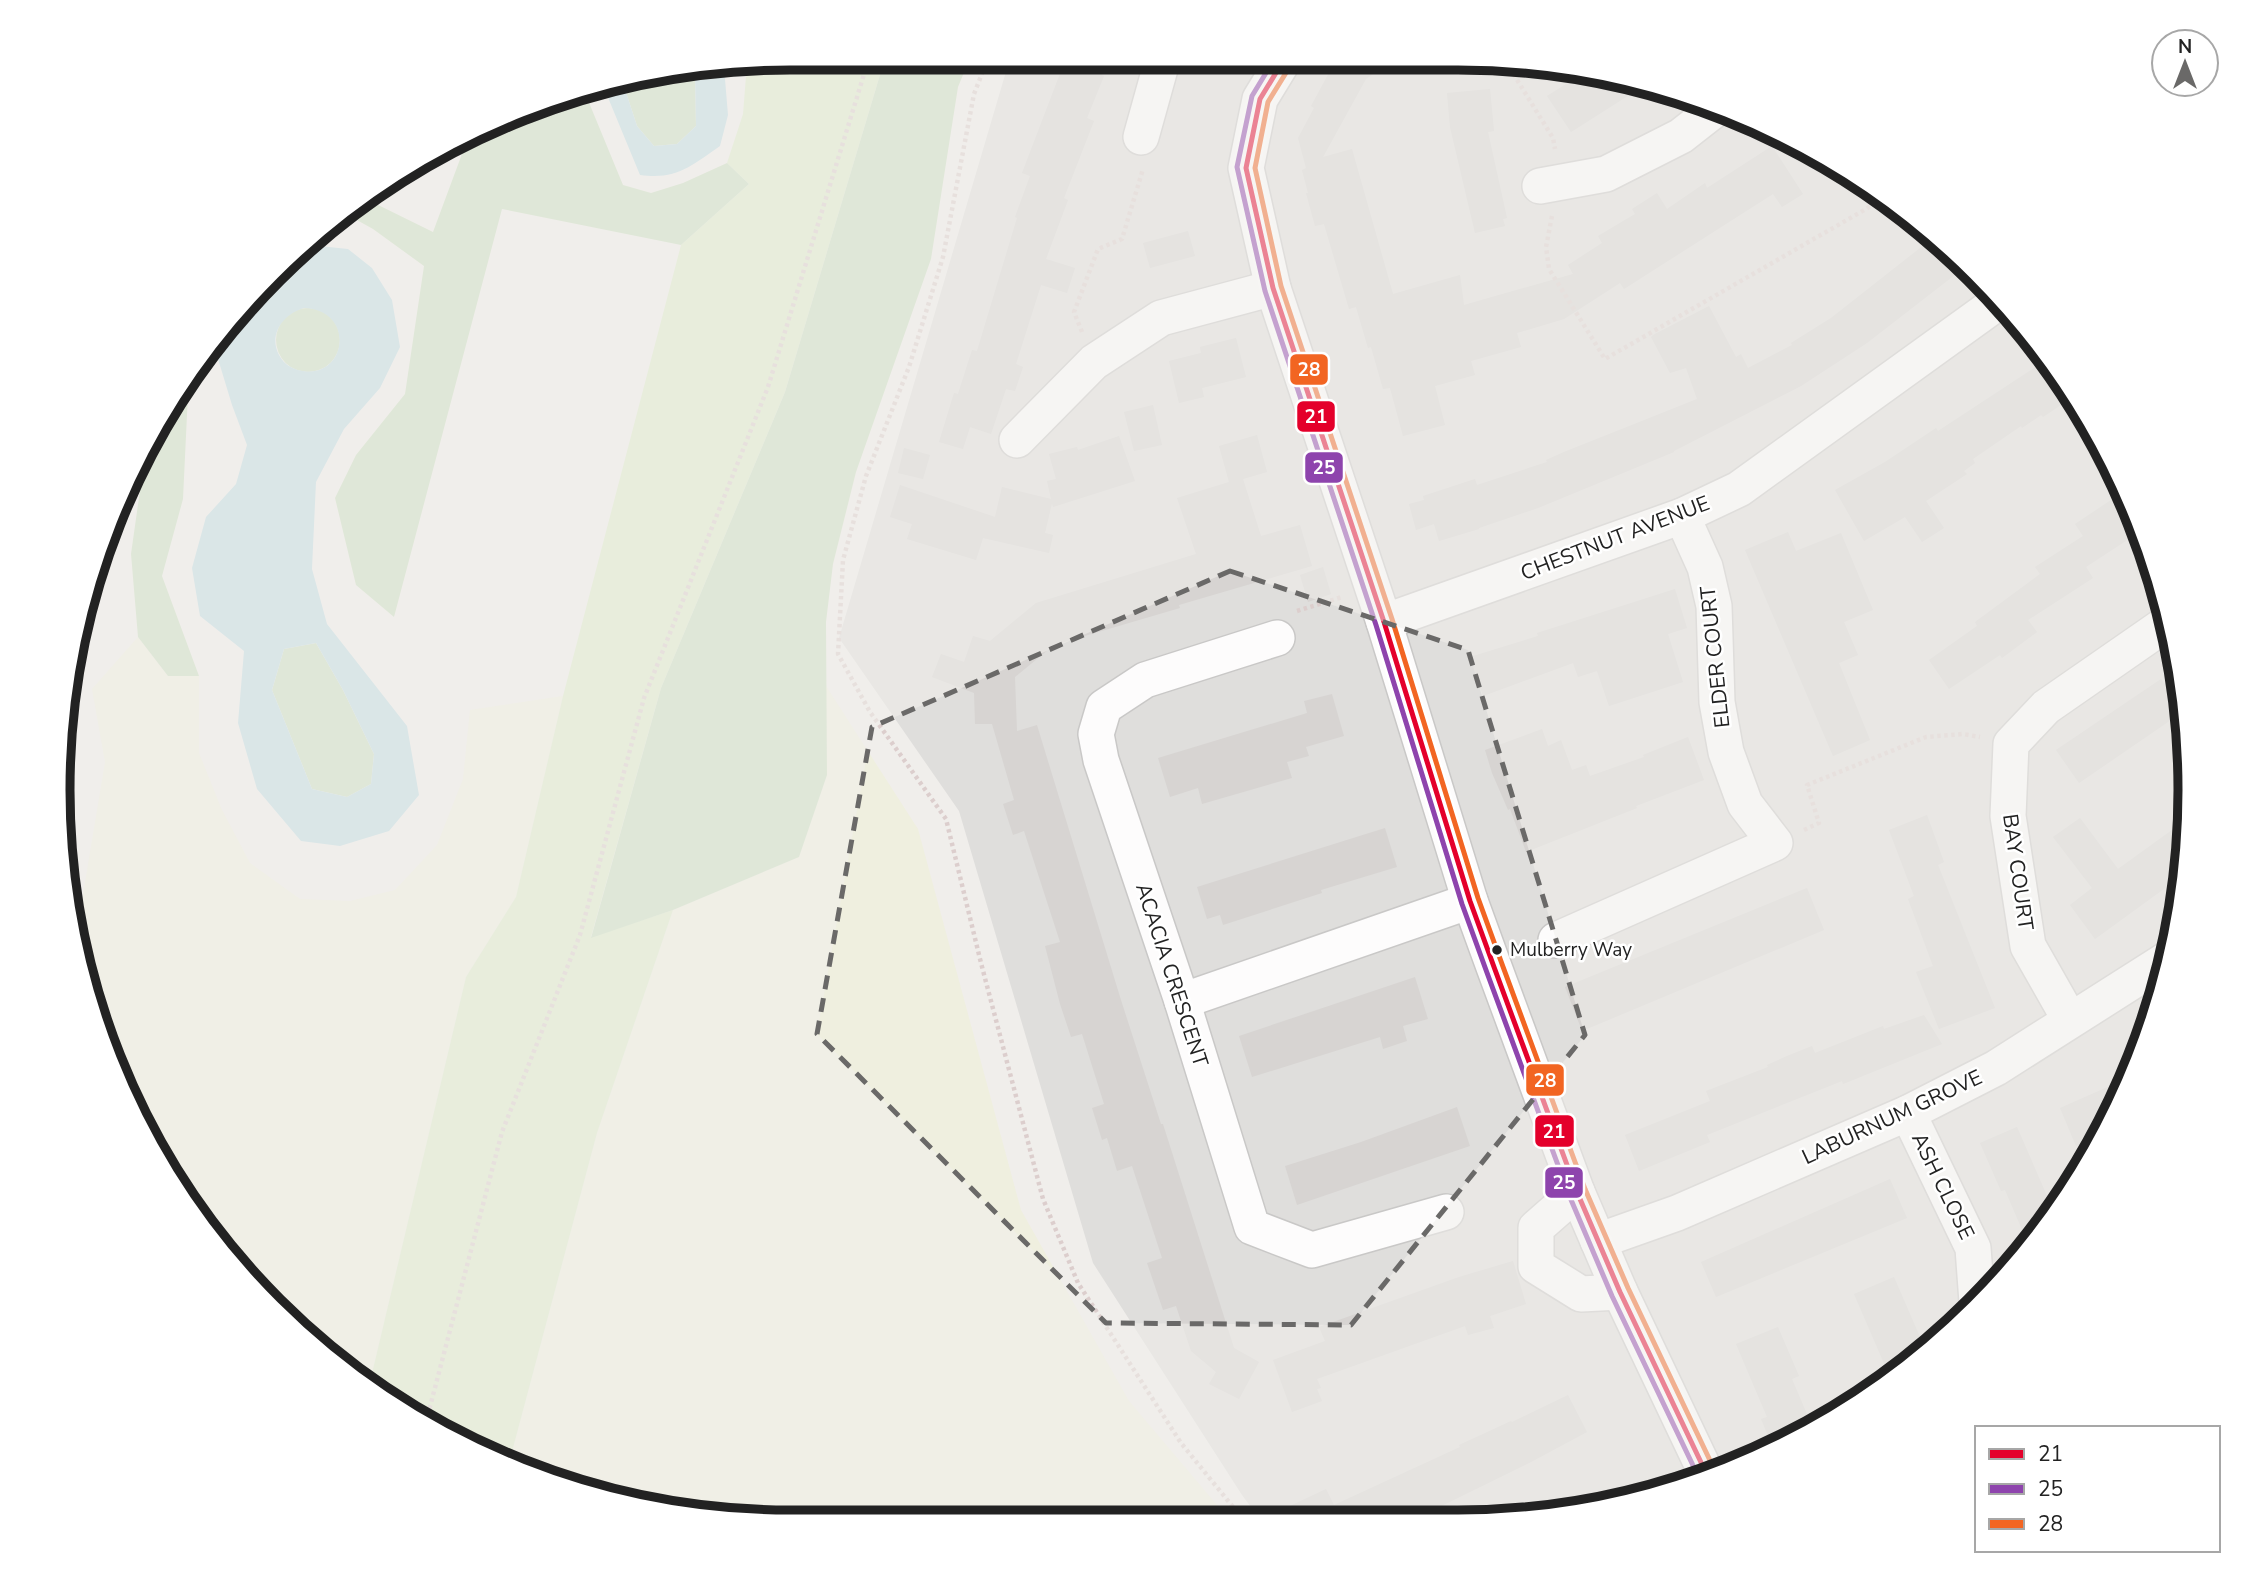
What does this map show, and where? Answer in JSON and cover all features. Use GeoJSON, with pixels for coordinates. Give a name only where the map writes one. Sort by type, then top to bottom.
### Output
{"type":"FeatureCollection","features":[{"type":"Feature","properties":{"kind":"street"},"geometry":{"type":"LineString","coordinates":[[1141,137],[1160,70]]}},
{"type":"Feature","properties":{"kind":"street"},"geometry":{"type":"LineString","coordinates":[[1278,70],[1261,99],[1247,168],[1273,288],[1373,587],[1470,901],[1577,1192],[1701,1467]]}},
{"type":"Feature","properties":{"kind":"street"},"geometry":{"type":"LineString","coordinates":[[1550,184],[1605,174],[1681,136],[1708,115]]}},
{"type":"Feature","properties":{"kind":"street"},"geometry":{"type":"LineString","coordinates":[[1017,440],[1094,362],[1161,318],[1273,288]]}},
{"type":"Feature","properties":{"kind":"street","name":"CHESTNUT AVENUE"},"geometry":{"type":"LineString","coordinates":[[1384,622],[1682,516],[1739,489],[1991,307]]}},
{"type":"Feature","properties":{"kind":"street","name":"ELDER COURT"},"geometry":{"type":"LineString","coordinates":[[1682,516],[1704,567],[1714,606],[1717,702],[1726,752],[1745,804],[1775,843]]}},
{"type":"Feature","properties":{"kind":"street"},"geometry":{"type":"LineString","coordinates":[[2011,744],[2046,707],[2159,629]]}},
{"type":"Feature","properties":{"kind":"street","name":"ACACIA CRESCENT"},"geometry":{"type":"LineString","coordinates":[[1277,639],[1145,680],[1104,707],[1096,734],[1101,760],[1182,1002],[1252,1227],[1312,1250],[1446,1212]]}},
{"type":"Feature","properties":{"kind":"street","name":"BAY COURT"},"geometry":{"type":"LineString","coordinates":[[2011,744],[2008,816],[2028,946],[2070,1020]]}},
{"type":"Feature","properties":{"kind":"street"},"geometry":{"type":"LineString","coordinates":[[1556,940],[1775,843]]}},
{"type":"Feature","properties":{"kind":"street"},"geometry":{"type":"LineString","coordinates":[[1182,1002],[1470,901]]}},
{"type":"Feature","properties":{"kind":"street","name":"LABURNUM GROVE"},"geometry":{"type":"LineString","coordinates":[[1598,1241],[1677,1213],[1908,1113],[1996,1068],[2155,967]]}},
{"type":"Feature","properties":{"kind":"street","name":"ASH CLOSE"},"geometry":{"type":"LineString","coordinates":[[1908,1113],[1973,1248],[1976,1289]]}},
{"type":"Feature","properties":{"kind":"street"},"geometry":{"type":"LineString","coordinates":[[1577,1192],[1536,1228],[1536,1266],[1581,1294],[1620,1292]]}},
{"type":"Feature","properties":{"kind":"path"},"geometry":{"type":"LineString","coordinates":[[428,1413],[502,1132],[580,935],[644,698],[768,387],[865,70]]}},
{"type":"Feature","properties":{"kind":"path"},"geometry":{"type":"LineString","coordinates":[[983,70],[974,94],[943,257],[909,367],[866,476],[843,561],[838,654],[870,712],[946,819],[1043,1199],[1078,1283],[1181,1443],[1235,1510]]}},
{"type":"Feature","properties":{"kind":"path"},"geometry":{"type":"LineString","coordinates":[[1513,73],[1553,138],[1546,247],[1549,269],[1605,359],[1875,203]]}},
{"type":"Feature","properties":{"kind":"path"},"geometry":{"type":"LineString","coordinates":[[1094,362],[1074,312],[1098,250],[1122,239],[1150,144],[1141,137]]}},
{"type":"Feature","properties":{"kind":"path"},"geometry":{"type":"LineString","coordinates":[[1277,639],[1279,617],[1373,587]]}},
{"type":"Feature","properties":{"kind":"path"},"geometry":{"type":"LineString","coordinates":[[1775,843],[1819,823],[1807,785],[1926,737],[1963,734],[2011,744]]}},
{"type":"Feature","properties":{"kind":"highlighted area"},"geometry":{"type":"Polygon","coordinates":[[[1230,571],[1468,650],[1585,1035],[1351,1325],[1106,1323],[817,1034],[872,727],[1230,571]]]}},
{"type":"Feature","properties":{"kind":"shaded area"},"geometry":{"type":"Polygon","coordinates":[[[1006,70],[1458,70],[1552,76],[1598,84],[1689,108],[1734,125],[1818,166],[1858,191],[1933,249],[1967,281],[1999,315],[2057,390],[2082,430],[2123,514],[2140,559],[2164,650],[2172,696],[2178,790],[2172,884],[2164,930],[2140,1021],[2123,1066],[2082,1150],[2057,1190],[1999,1265],[1967,1299],[1933,1331],[1858,1389],[1818,1414],[1734,1455],[1689,1472],[1598,1496],[1552,1504],[1458,1510],[1253,1510],[1093,1263],[959,811],[839,638],[1006,70]]]}},
{"type":"Feature","properties":{"kind":"green space"},"geometry":{"type":"Polygon","coordinates":[[[881,70],[785,392],[661,688],[591,937],[673,910],[597,1133],[511,1454],[430,1414],[372,1375],[466,977],[516,897],[563,696],[681,245],[749,184],[727,163],[743,114],[746,72],[881,70]]]}},
{"type":"Feature","properties":{"kind":"green space"},"geometry":{"type":"Polygon","coordinates":[[[881,70],[965,70],[958,87],[931,259],[856,472],[833,564],[826,622],[827,775],[799,857],[673,910],[591,938],[661,688],[785,392],[881,70]]]}},
{"type":"Feature","properties":{"kind":"green space"},"geometry":{"type":"Polygon","coordinates":[[[695,76],[696,126],[677,144],[654,146],[637,126],[625,90],[695,76]]]}},
{"type":"Feature","properties":{"kind":"green space"},"geometry":{"type":"Polygon","coordinates":[[[588,100],[623,185],[651,193],[683,183],[727,163],[749,184],[681,245],[502,209],[394,617],[356,585],[335,498],[356,455],[405,394],[424,266],[353,218],[374,203],[433,232],[464,148],[514,125],[588,100]]]}},
{"type":"Feature","properties":{"kind":"green space"},"geometry":{"type":"Polygon","coordinates":[[[308,308],[320,310],[331,317],[338,328],[338,352],[331,363],[320,370],[308,372],[296,370],[285,363],[278,352],[276,340],[278,328],[285,317],[296,310],[308,308]]]}},
{"type":"Feature","properties":{"kind":"green space"},"geometry":{"type":"Polygon","coordinates":[[[188,395],[183,499],[162,576],[199,676],[168,676],[138,637],[131,554],[142,476],[188,395]]]}},
{"type":"Feature","properties":{"kind":"green space"},"geometry":{"type":"Polygon","coordinates":[[[138,637],[168,676],[199,676],[199,753],[222,810],[250,863],[300,899],[350,901],[395,890],[437,845],[463,779],[470,710],[563,696],[516,897],[466,977],[372,1375],[315,1331],[281,1299],[219,1228],[166,1150],[125,1066],[95,976],[80,910],[105,762],[92,689],[138,637]]]}},
{"type":"Feature","properties":{"kind":"green space"},"geometry":{"type":"Polygon","coordinates":[[[316,643],[343,690],[374,754],[371,784],[347,797],[312,789],[272,690],[284,649],[316,643]]]}},
{"type":"Feature","properties":{"kind":"green space"},"geometry":{"type":"Polygon","coordinates":[[[826,686],[918,829],[1021,1210],[1129,1401],[1221,1510],[743,1508],[650,1496],[559,1472],[511,1454],[597,1133],[673,910],[799,857],[827,775],[826,686]]]}},
{"type":"Feature","properties":{"kind":"water"},"geometry":{"type":"Polygon","coordinates":[[[726,73],[728,115],[720,146],[683,170],[664,175],[640,175],[607,94],[625,90],[637,126],[654,146],[677,144],[696,126],[695,76],[726,73]]]}},
{"type":"Feature","properties":{"kind":"water"},"geometry":{"type":"Polygon","coordinates":[[[319,246],[348,249],[372,268],[392,300],[400,347],[380,388],[344,429],[316,482],[312,569],[327,624],[407,726],[419,795],[389,831],[340,846],[301,841],[257,789],[238,723],[244,651],[200,616],[192,568],[206,517],[236,484],[247,445],[217,355],[281,281],[319,246]],[[304,308],[295,311],[278,329],[278,354],[290,367],[303,371],[318,370],[329,364],[336,355],[340,343],[338,331],[332,320],[321,312],[304,308]],[[316,643],[284,649],[272,690],[312,789],[347,797],[371,784],[374,754],[343,690],[316,643]]]}},
{"type":"Feature","properties":{"kind":"building"},"geometry":{"type":"Polygon","coordinates":[[[1061,70],[1104,70],[1104,76],[1087,118],[1094,121],[1064,198],[1068,200],[1046,259],[1075,268],[1067,293],[1041,285],[1016,364],[1023,367],[1015,391],[1006,389],[991,434],[970,427],[963,449],[939,442],[954,393],[958,394],[972,350],[977,351],[1017,218],[1015,217],[1030,176],[1022,173],[1061,70]]]}},
{"type":"Feature","properties":{"kind":"building"},"geometry":{"type":"Polygon","coordinates":[[[1330,70],[1379,70],[1366,79],[1323,157],[1352,149],[1393,294],[1460,275],[1464,305],[1573,274],[1568,265],[1602,243],[1598,236],[1635,214],[1632,209],[1657,193],[1667,209],[1705,183],[1707,188],[1772,146],[1803,194],[1782,207],[1773,194],[1624,289],[1620,283],[1564,319],[1517,333],[1521,347],[1471,361],[1475,375],[1435,386],[1445,425],[1403,436],[1390,388],[1383,389],[1356,307],[1349,309],[1324,224],[1315,226],[1306,193],[1302,170],[1306,168],[1298,138],[1314,108],[1311,106],[1330,70]]]}},
{"type":"Feature","properties":{"kind":"building"},"geometry":{"type":"Polygon","coordinates":[[[1573,80],[1633,92],[1571,132],[1547,96],[1573,80]]]}},
{"type":"Feature","properties":{"kind":"building"},"geometry":{"type":"Polygon","coordinates":[[[1490,89],[1494,131],[1488,132],[1507,218],[1503,219],[1505,226],[1475,233],[1450,127],[1447,93],[1490,89]]]}},
{"type":"Feature","properties":{"kind":"building"},"geometry":{"type":"Polygon","coordinates":[[[1188,231],[1195,256],[1150,268],[1143,243],[1188,231]]]}},
{"type":"Feature","properties":{"kind":"building"},"geometry":{"type":"Polygon","coordinates":[[[1926,243],[1958,272],[1867,343],[1801,386],[1674,452],[1538,508],[1479,529],[1439,541],[1434,524],[1416,530],[1409,504],[1424,500],[1423,496],[1475,479],[1477,485],[1547,462],[1546,460],[1564,452],[1697,399],[1686,368],[1670,373],[1651,337],[1709,306],[1736,357],[1741,354],[1748,368],[1792,345],[1791,343],[1831,318],[1926,243]]]}},
{"type":"Feature","properties":{"kind":"building"},"geometry":{"type":"Polygon","coordinates":[[[1236,338],[1246,377],[1202,388],[1204,397],[1179,403],[1169,361],[1201,353],[1200,347],[1236,338]]]}},
{"type":"Feature","properties":{"kind":"building"},"geometry":{"type":"Polygon","coordinates":[[[2039,365],[2065,402],[2043,417],[2041,415],[2022,428],[2021,426],[1973,459],[1975,463],[1964,471],[1967,474],[1926,501],[1944,528],[1922,542],[1905,517],[1864,541],[1835,490],[1885,462],[1936,428],[1938,431],[2039,365]]]}},
{"type":"Feature","properties":{"kind":"building"},"geometry":{"type":"Polygon","coordinates":[[[1153,405],[1162,445],[1134,451],[1124,412],[1153,405]]]}},
{"type":"Feature","properties":{"kind":"building"},"geometry":{"type":"Polygon","coordinates":[[[1257,435],[1267,472],[1243,479],[1261,536],[1300,525],[1312,566],[1054,645],[1015,677],[1017,731],[1037,725],[1121,1000],[1234,1348],[1259,1362],[1239,1399],[1209,1384],[1216,1372],[1191,1351],[1176,1306],[1163,1310],[1147,1263],[1162,1258],[1132,1166],[1117,1171],[1107,1138],[1102,1140],[1092,1108],[1104,1104],[1082,1034],[1071,1037],[1060,1004],[1045,946],[1060,942],[1024,831],[1013,835],[1003,804],[1014,800],[992,724],[975,724],[974,693],[932,677],[941,654],[964,662],[973,636],[990,641],[1036,603],[1196,554],[1177,498],[1229,482],[1219,446],[1257,435]]]}},
{"type":"Feature","properties":{"kind":"building"},"geometry":{"type":"Polygon","coordinates":[[[1119,436],[1135,481],[1053,507],[1052,503],[1045,533],[1053,535],[1049,553],[983,538],[976,560],[907,539],[912,524],[890,517],[900,485],[995,517],[1002,487],[1051,499],[1047,481],[1056,479],[1049,454],[1077,447],[1078,450],[1119,436]]]}},
{"type":"Feature","properties":{"kind":"building"},"geometry":{"type":"Polygon","coordinates":[[[904,448],[930,455],[923,479],[898,473],[904,448]]]}},
{"type":"Feature","properties":{"kind":"building"},"geometry":{"type":"Polygon","coordinates":[[[2115,497],[2132,537],[2086,567],[2093,578],[2028,620],[2037,632],[2002,658],[2000,655],[1949,689],[1929,660],[1977,626],[1975,622],[2040,574],[2035,567],[2083,536],[2075,524],[2115,497]]]}},
{"type":"Feature","properties":{"kind":"building"},"geometry":{"type":"Polygon","coordinates":[[[1788,532],[1796,551],[1841,533],[1873,610],[1844,622],[1858,655],[1839,663],[1870,740],[1833,756],[1745,550],[1788,532]]]}},
{"type":"Feature","properties":{"kind":"building"},"geometry":{"type":"Polygon","coordinates":[[[1323,567],[1331,594],[1308,602],[1300,575],[1323,567]]]}},
{"type":"Feature","properties":{"kind":"building"},"geometry":{"type":"Polygon","coordinates":[[[1675,589],[1687,628],[1668,634],[1683,682],[1609,706],[1597,671],[1578,677],[1573,663],[1483,696],[1470,657],[1675,589]]]}},
{"type":"Feature","properties":{"kind":"building"},"geometry":{"type":"Polygon","coordinates":[[[2161,679],[2172,694],[2174,718],[2079,783],[2056,750],[2161,679]]]}},
{"type":"Feature","properties":{"kind":"building"},"geometry":{"type":"Polygon","coordinates":[[[1332,694],[1344,736],[1306,747],[1309,756],[1287,762],[1292,778],[1202,804],[1198,788],[1170,797],[1158,758],[1307,713],[1304,701],[1332,694]]]}},
{"type":"Feature","properties":{"kind":"building"},"geometry":{"type":"Polygon","coordinates":[[[1542,729],[1548,746],[1561,740],[1572,770],[1586,765],[1590,776],[1644,757],[1643,755],[1688,737],[1704,780],[1526,852],[1485,750],[1542,729]]]}},
{"type":"Feature","properties":{"kind":"building"},"geometry":{"type":"Polygon","coordinates":[[[1927,815],[1944,862],[1938,865],[1995,1008],[1939,1029],[1916,972],[1933,966],[1908,899],[1914,896],[1889,830],[1927,815]]]}},
{"type":"Feature","properties":{"kind":"building"},"geometry":{"type":"Polygon","coordinates":[[[2080,818],[2118,869],[2172,830],[2176,835],[2172,883],[2095,939],[2070,905],[2092,888],[2053,837],[2080,818]]]}},
{"type":"Feature","properties":{"kind":"building"},"geometry":{"type":"Polygon","coordinates":[[[1385,828],[1397,867],[1321,890],[1322,893],[1223,925],[1220,915],[1207,919],[1197,887],[1385,828]]]}},
{"type":"Feature","properties":{"kind":"building"},"geometry":{"type":"Polygon","coordinates":[[[1807,888],[1824,930],[1582,1031],[1565,987],[1807,888]]]}},
{"type":"Feature","properties":{"kind":"building"},"geometry":{"type":"Polygon","coordinates":[[[1415,977],[1428,1019],[1403,1026],[1407,1041],[1383,1049],[1380,1037],[1252,1077],[1239,1036],[1415,977]]]}},
{"type":"Feature","properties":{"kind":"building"},"geometry":{"type":"Polygon","coordinates":[[[1924,1015],[1942,1044],[1707,1135],[1710,1142],[1639,1171],[1625,1135],[1710,1101],[1706,1091],[1768,1067],[1767,1065],[1787,1056],[1812,1046],[1815,1053],[1883,1026],[1884,1029],[1924,1015]]]}},
{"type":"Feature","properties":{"kind":"building"},"geometry":{"type":"Polygon","coordinates":[[[2115,1084],[2086,1142],[2076,1146],[2060,1108],[2115,1084]]]}},
{"type":"Feature","properties":{"kind":"building"},"geometry":{"type":"Polygon","coordinates":[[[1457,1107],[1470,1146],[1297,1205],[1285,1166],[1457,1107]]]}},
{"type":"Feature","properties":{"kind":"building"},"geometry":{"type":"Polygon","coordinates":[[[2017,1127],[2049,1201],[2024,1234],[2005,1190],[2001,1191],[1980,1143],[2017,1127]]]}},
{"type":"Feature","properties":{"kind":"building"},"geometry":{"type":"Polygon","coordinates":[[[1890,1179],[1907,1218],[1716,1297],[1701,1262],[1890,1179]]]}},
{"type":"Feature","properties":{"kind":"building"},"geometry":{"type":"Polygon","coordinates":[[[1513,1261],[1526,1304],[1490,1316],[1494,1328],[1468,1335],[1465,1326],[1317,1379],[1321,1388],[1317,1389],[1322,1401],[1292,1412],[1273,1360],[1325,1341],[1319,1327],[1459,1277],[1513,1261]]]}},
{"type":"Feature","properties":{"kind":"building"},"geometry":{"type":"Polygon","coordinates":[[[1894,1277],[1921,1340],[1886,1368],[1854,1294],[1894,1277]]]}},
{"type":"Feature","properties":{"kind":"building"},"geometry":{"type":"Polygon","coordinates":[[[1778,1327],[1799,1376],[1792,1379],[1809,1419],[1769,1439],[1761,1419],[1767,1417],[1736,1344],[1778,1327]]]}},
{"type":"Feature","properties":{"kind":"building"},"geometry":{"type":"Polygon","coordinates":[[[1568,1395],[1587,1432],[1433,1510],[1282,1510],[1326,1489],[1334,1505],[1568,1395]]]}},
{"type":"Feature","properties":{"kind":"transit line","name":"25"},"geometry":{"type":"LineString","coordinates":[[1268,70],[1252,96],[1237,167],[1265,291],[1376,625],[1462,904],[1486,970],[1569,1195],[1612,1296],[1695,1470]]}},
{"type":"Feature","properties":{"kind":"transit line","name":"21"},"geometry":{"type":"LineString","coordinates":[[1278,70],[1260,99],[1246,168],[1273,288],[1384,622],[1470,901],[1494,967],[1577,1192],[1620,1292],[1703,1467]]}},
{"type":"Feature","properties":{"kind":"transit line","name":"28"},"geometry":{"type":"LineString","coordinates":[[1288,70],[1268,102],[1255,168],[1281,286],[1392,619],[1478,898],[1502,964],[1585,1189],[1628,1288],[1711,1464]]}},
{"type":"Feature","properties":{"kind":"place","name":"Mulberry Way"},"geometry":{"type":"Point","coordinates":[1497,950]}}]}
